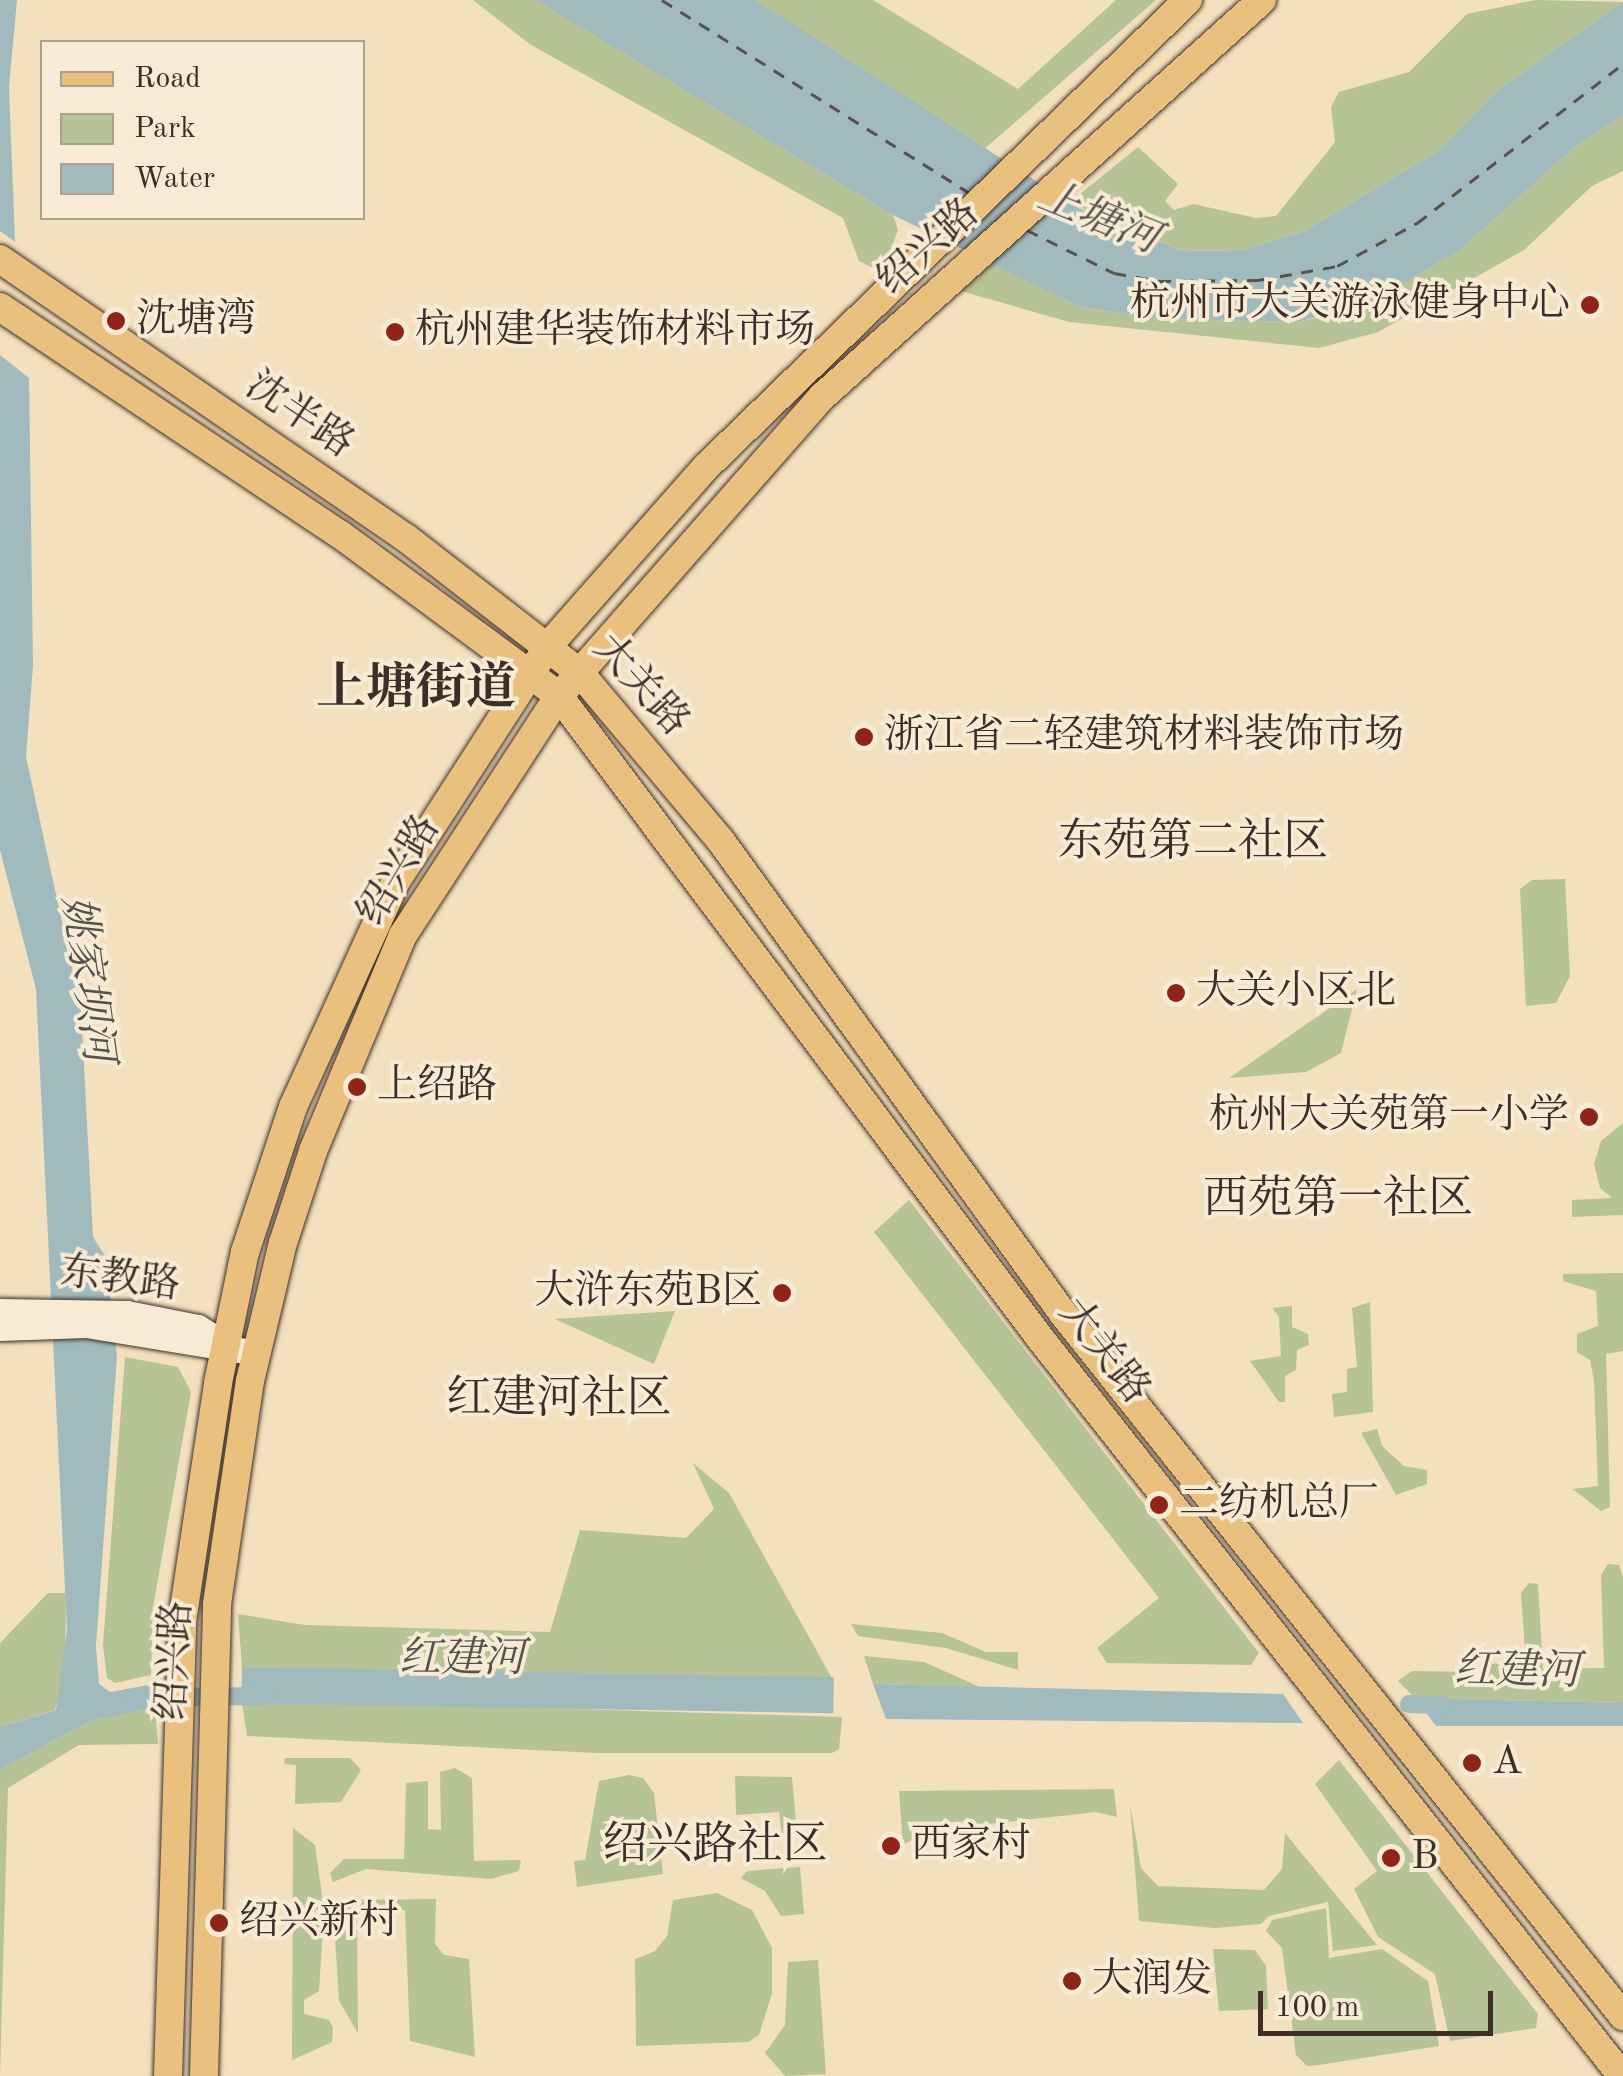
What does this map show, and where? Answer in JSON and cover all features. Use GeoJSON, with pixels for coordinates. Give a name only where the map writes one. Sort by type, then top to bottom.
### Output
{"type":"FeatureCollection","features":[{"type":"Feature","properties":{"kind":"main road","name":"绍兴路"},"geometry":{"type":"LineString","coordinates":[[168,2076],[182,1622],[226,1345],[245,1252],[293,1107],[395,884],[549,645],[706,467],[922,252],[1188,0]]}},
{"type":"Feature","properties":{"kind":"main road","name":"绍兴路"},"geometry":{"type":"LineString","coordinates":[[204,2076],[217,1604],[256,1353],[313,1151],[403,935],[559,696],[823,396],[1262,0]]}},
{"type":"Feature","properties":{"kind":"main road","name":"沈半路"},"geometry":{"type":"LineString","coordinates":[[4,262],[406,538],[549,645]]}},
{"type":"Feature","properties":{"kind":"main road","name":"沈半路"},"geometry":{"type":"LineString","coordinates":[[4,310],[340,535],[527,676]]}},
{"type":"Feature","properties":{"kind":"main road","name":"大关路"},"geometry":{"type":"LineString","coordinates":[[549,645],[580,674],[722,841],[1064,1315],[1623,2016]]}},
{"type":"Feature","properties":{"kind":"main road","name":"大关路"},"geometry":{"type":"LineString","coordinates":[[527,676],[559,696],[1040,1338],[1622,2076]]}},
{"type":"Feature","properties":{"kind":"street","name":"东教路"},"geometry":{"type":"LineString","coordinates":[[0,1311],[72,1307],[256,1353]]}},
{"type":"Feature","properties":{"kind":"street","name":"东教路"},"geometry":{"type":"LineString","coordinates":[[0,1328],[86,1325],[195,1336]]}},
{"type":"Feature","properties":{"kind":"green space"},"geometry":{"type":"Polygon","coordinates":[[[473,0],[538,0],[893,215],[898,230],[889,254],[873,268],[859,261],[843,218],[531,45],[473,0]]]}},
{"type":"Feature","properties":{"kind":"green space"},"geometry":{"type":"Polygon","coordinates":[[[756,0],[873,0],[1018,89],[1116,0],[1156,0],[983,150],[756,0]]]}},
{"type":"Feature","properties":{"kind":"green space"},"geometry":{"type":"Polygon","coordinates":[[[1535,0],[1623,2],[1498,90],[1440,150],[1305,231],[1243,250],[1182,251],[1069,203],[1138,147],[1178,184],[1165,201],[1174,210],[1193,204],[1256,218],[1276,216],[1335,142],[1331,107],[1339,92],[1409,72],[1467,14],[1535,0]]]}},
{"type":"Feature","properties":{"kind":"green space"},"geometry":{"type":"Polygon","coordinates":[[[1623,116],[1623,171],[1592,186],[1524,250],[1378,332],[1319,348],[1069,322],[961,291],[993,263],[1078,306],[1158,319],[1298,322],[1337,313],[1372,302],[1460,250],[1579,143],[1623,116]]]}},
{"type":"Feature","properties":{"kind":"green space"},"geometry":{"type":"Polygon","coordinates":[[[1565,879],[1570,976],[1556,1003],[1526,1006],[1520,889],[1532,880],[1565,879]]]}},
{"type":"Feature","properties":{"kind":"green space"},"geometry":{"type":"Polygon","coordinates":[[[1357,989],[1341,1053],[1306,1072],[1229,1078],[1357,989]]]}},
{"type":"Feature","properties":{"kind":"green space"},"geometry":{"type":"Polygon","coordinates":[[[1623,1123],[1623,1215],[1572,1217],[1572,1200],[1612,1198],[1600,1188],[1594,1164],[1601,1141],[1623,1123]]]}},
{"type":"Feature","properties":{"kind":"green space"},"geometry":{"type":"Polygon","coordinates":[[[909,1200],[1259,1653],[1251,1665],[1107,1663],[1097,1648],[1159,1598],[874,1232],[909,1200]]]}},
{"type":"Feature","properties":{"kind":"green space"},"geometry":{"type":"Polygon","coordinates":[[[1623,1273],[1623,1351],[1606,1354],[1610,1507],[1601,1511],[1573,1489],[1598,1486],[1594,1381],[1590,1360],[1577,1352],[1577,1334],[1598,1326],[1596,1291],[1563,1281],[1563,1274],[1623,1273]]]}},
{"type":"Feature","properties":{"kind":"green space"},"geometry":{"type":"Polygon","coordinates":[[[1370,1302],[1373,1412],[1334,1417],[1332,1394],[1347,1392],[1347,1369],[1357,1367],[1352,1308],[1370,1302]]]}},
{"type":"Feature","properties":{"kind":"green space"},"geometry":{"type":"Polygon","coordinates":[[[1292,1306],[1292,1327],[1308,1334],[1309,1345],[1297,1350],[1296,1370],[1285,1376],[1285,1402],[1279,1402],[1250,1361],[1281,1356],[1279,1317],[1272,1308],[1292,1306]]]}},
{"type":"Feature","properties":{"kind":"green space"},"geometry":{"type":"Polygon","coordinates":[[[675,1311],[654,1364],[555,1319],[675,1311]]]}},
{"type":"Feature","properties":{"kind":"green space"},"geometry":{"type":"Polygon","coordinates":[[[125,1357],[178,1367],[191,1392],[153,1607],[151,1675],[115,1683],[107,1678],[103,1645],[125,1357]]]}},
{"type":"Feature","properties":{"kind":"green space"},"geometry":{"type":"Polygon","coordinates":[[[1377,1429],[1382,1446],[1404,1466],[1427,1470],[1427,1484],[1396,1495],[1361,1433],[1377,1429]]]}},
{"type":"Feature","properties":{"kind":"green space"},"geometry":{"type":"Polygon","coordinates":[[[693,1463],[729,1493],[834,1682],[242,1667],[238,1614],[305,1625],[550,1632],[580,1530],[686,1538],[714,1509],[693,1463]]]}},
{"type":"Feature","properties":{"kind":"green space"},"geometry":{"type":"Polygon","coordinates":[[[1608,1564],[1619,1565],[1623,1577],[1623,1703],[1415,1698],[1398,1681],[1412,1671],[1477,1672],[1483,1664],[1526,1663],[1521,1593],[1529,1583],[1538,1584],[1543,1669],[1604,1668],[1601,1575],[1608,1564]]]}},
{"type":"Feature","properties":{"kind":"green space"},"geometry":{"type":"Polygon","coordinates":[[[48,1593],[66,1593],[65,1678],[55,1710],[0,1727],[0,1643],[48,1593]]]}},
{"type":"Feature","properties":{"kind":"green space"},"geometry":{"type":"Polygon","coordinates":[[[851,1624],[942,1633],[986,1652],[1018,1652],[1018,1670],[946,1648],[858,1636],[851,1624]]]}},
{"type":"Feature","properties":{"kind":"green space"},"geometry":{"type":"Polygon","coordinates":[[[864,1656],[924,1662],[980,1687],[873,1684],[864,1656]]]}},
{"type":"Feature","properties":{"kind":"green space"},"geometry":{"type":"Polygon","coordinates":[[[242,1703],[842,1717],[839,1749],[832,1753],[597,1753],[247,1736],[242,1703]]]}},
{"type":"Feature","properties":{"kind":"green space"},"geometry":{"type":"Polygon","coordinates":[[[131,1707],[155,1707],[158,1744],[79,1745],[8,1788],[0,2076],[0,1770],[90,1721],[131,1707]]]}},
{"type":"Feature","properties":{"kind":"green space"},"geometry":{"type":"Polygon","coordinates":[[[285,1758],[350,1758],[361,1770],[341,1802],[295,1804],[296,1765],[284,1764],[285,1758]]]}},
{"type":"Feature","properties":{"kind":"green space"},"geometry":{"type":"Polygon","coordinates":[[[1339,1760],[1538,2014],[1536,2028],[1450,2041],[1435,1974],[1378,1937],[1354,1889],[1377,1871],[1315,1784],[1339,1760]]]}},
{"type":"Feature","properties":{"kind":"green space"},"geometry":{"type":"Polygon","coordinates":[[[455,1768],[472,1778],[474,1861],[521,1860],[519,1871],[491,1879],[366,1869],[333,1882],[330,1873],[344,1859],[404,1859],[406,1783],[428,1781],[428,1829],[441,1830],[440,1772],[455,1768]]]}},
{"type":"Feature","properties":{"kind":"green space"},"geometry":{"type":"Polygon","coordinates":[[[629,1775],[643,1778],[654,1793],[663,1874],[577,1887],[574,1861],[585,1860],[599,1781],[629,1775]]]}},
{"type":"Feature","properties":{"kind":"green space"},"geometry":{"type":"Polygon","coordinates":[[[735,1776],[792,1777],[797,1833],[782,1835],[779,1812],[736,1815],[735,1776]]]}},
{"type":"Feature","properties":{"kind":"green space"},"geometry":{"type":"Polygon","coordinates":[[[1114,1789],[1117,1817],[1096,1812],[927,1831],[903,1845],[899,1791],[1114,1789]]]}},
{"type":"Feature","properties":{"kind":"green space"},"geometry":{"type":"Polygon","coordinates":[[[1130,1804],[1141,1868],[1158,1886],[1264,1890],[1282,1869],[1285,1833],[1377,1945],[1333,1951],[1328,1902],[1269,1916],[1261,1924],[1215,1928],[1139,1921],[1130,1804]]]}},
{"type":"Feature","properties":{"kind":"green space"},"geometry":{"type":"Polygon","coordinates":[[[293,1828],[315,1845],[324,1910],[319,1991],[304,2000],[304,2014],[329,2020],[333,2028],[332,2042],[292,2060],[293,1828]]]}},
{"type":"Feature","properties":{"kind":"green space"},"geometry":{"type":"Polygon","coordinates":[[[800,1867],[804,1914],[781,1916],[765,1891],[741,1878],[747,1871],[800,1867]]]}},
{"type":"Feature","properties":{"kind":"green space"},"geometry":{"type":"Polygon","coordinates":[[[717,1893],[752,1910],[772,1948],[772,1993],[759,2035],[748,2042],[636,2046],[635,1959],[655,1951],[667,1936],[673,1900],[717,1893]]]}},
{"type":"Feature","properties":{"kind":"green space"},"geometry":{"type":"Polygon","coordinates":[[[436,1899],[435,1944],[444,1955],[469,1959],[475,2057],[410,2041],[405,1910],[357,1915],[358,2033],[339,2001],[335,1938],[342,1908],[352,1900],[436,1899]]]}},
{"type":"Feature","properties":{"kind":"green space"},"geometry":{"type":"Polygon","coordinates":[[[1326,1908],[1329,1958],[1382,1949],[1428,1981],[1439,2046],[1307,2066],[1296,2055],[1282,1948],[1266,1931],[1272,1920],[1326,1908]]]}},
{"type":"Feature","properties":{"kind":"green space"},"geometry":{"type":"Polygon","coordinates":[[[1213,1949],[1255,1950],[1266,1966],[1268,2009],[1219,2011],[1213,1949]]]}},
{"type":"Feature","properties":{"kind":"green space"},"geometry":{"type":"Polygon","coordinates":[[[818,1960],[826,2074],[785,2076],[765,2053],[785,2025],[788,1962],[818,1960]]]}},
{"type":"Feature","properties":{"kind":"water"},"geometry":{"type":"Polygon","coordinates":[[[0,0],[17,0],[9,87],[15,242],[0,231],[0,0]]]}},
{"type":"Feature","properties":{"kind":"water","name":"上塘河"},"geometry":{"type":"Polygon","coordinates":[[[536,0],[756,0],[1078,208],[1182,251],[1243,250],[1305,231],[1440,150],[1498,90],[1623,2],[1623,116],[1579,143],[1460,250],[1372,302],[1298,322],[1158,319],[1078,306],[893,215],[536,0]]]}},
{"type":"Feature","properties":{"kind":"water"},"geometry":{"type":"Polygon","coordinates":[[[0,355],[29,378],[33,665],[26,757],[81,1009],[93,1237],[105,1256],[117,1355],[96,1646],[99,1684],[110,1692],[154,1684],[155,1707],[90,1721],[0,1770],[0,1727],[56,1710],[67,1630],[36,989],[0,850],[0,355]]]}},
{"type":"Feature","properties":{"kind":"water"},"geometry":{"type":"Polygon","coordinates":[[[242,1667],[834,1677],[833,1713],[241,1703],[242,1667]]]}},
{"type":"Feature","properties":{"kind":"water"},"geometry":{"type":"Polygon","coordinates":[[[873,1684],[1283,1694],[1303,1723],[886,1719],[873,1684]]]}},
{"type":"Feature","properties":{"kind":"water"},"geometry":{"type":"Polygon","coordinates":[[[1415,1698],[1623,1703],[1623,1726],[1436,1726],[1415,1698]]]}},
{"type":"Feature","properties":{"kind":"waterway","name":"红建河"},"geometry":{"type":"LineString","coordinates":[[132,1698],[266,1696]]}},
{"type":"Feature","properties":{"kind":"waterway","name":"红建河"},"geometry":{"type":"LineString","coordinates":[[1409,1704],[1443,1705]]}},
{"type":"Feature","properties":{"kind":"ferry route"},"geometry":{"type":"LineString","coordinates":[[662,0],[970,193]]}},
{"type":"Feature","properties":{"kind":"ferry route"},"geometry":{"type":"LineString","coordinates":[[1027,230],[1114,273],[1159,281],[1258,280],[1337,266],[1417,223],[1623,64]]}},
{"type":"Feature","properties":{"kind":"place","name":"杭州市大关游泳健身中心"},"geometry":{"type":"Point","coordinates":[1590,305]}},
{"type":"Feature","properties":{"kind":"place","name":"沈塘湾"},"geometry":{"type":"Point","coordinates":[116,321]}},
{"type":"Feature","properties":{"kind":"place","name":"杭州建华装饰材料市场"},"geometry":{"type":"Point","coordinates":[395,332]}},
{"type":"Feature","properties":{"kind":"place","name":"浙江省二轻建筑材料装饰市场"},"geometry":{"type":"Point","coordinates":[864,737]}},
{"type":"Feature","properties":{"kind":"place","name":"大关小区北"},"geometry":{"type":"Point","coordinates":[1176,993]}},
{"type":"Feature","properties":{"kind":"place","name":"上绍路"},"geometry":{"type":"Point","coordinates":[357,1087]}},
{"type":"Feature","properties":{"kind":"place","name":"杭州大关苑第一小学"},"geometry":{"type":"Point","coordinates":[1589,1117]}},
{"type":"Feature","properties":{"kind":"place","name":"大浒东苑B区"},"geometry":{"type":"Point","coordinates":[782,1293]}},
{"type":"Feature","properties":{"kind":"place","name":"二纺机总厂"},"geometry":{"type":"Point","coordinates":[1159,1505]}},
{"type":"Feature","properties":{"kind":"place","name":"A"},"geometry":{"type":"Point","coordinates":[1472,1763]}},
{"type":"Feature","properties":{"kind":"place","name":"西家村"},"geometry":{"type":"Point","coordinates":[891,1846]}},
{"type":"Feature","properties":{"kind":"place","name":"B"},"geometry":{"type":"Point","coordinates":[1391,1858]}},
{"type":"Feature","properties":{"kind":"place","name":"绍兴新村"},"geometry":{"type":"Point","coordinates":[219,1923]}},
{"type":"Feature","properties":{"kind":"place","name":"大润发"},"geometry":{"type":"Point","coordinates":[1072,1981]}},
{"type":"Feature","properties":{"kind":"district","name":"上塘街道"},"geometry":{"type":"Point","coordinates":[416,691]}},
{"type":"Feature","properties":{"kind":"district","name":"东苑第二社区"},"geometry":{"type":"Point","coordinates":[1193,844]}},
{"type":"Feature","properties":{"kind":"district","name":"西苑第一社区"},"geometry":{"type":"Point","coordinates":[1338,1201]}},
{"type":"Feature","properties":{"kind":"district","name":"红建河社区"},"geometry":{"type":"Point","coordinates":[559,1401]}},
{"type":"Feature","properties":{"kind":"district","name":"绍兴路社区"},"geometry":{"type":"Point","coordinates":[715,1847]}},
{"type":"Feature","properties":{"kind":"water label","name":"姚家坝河"},"geometry":{"type":"Point","coordinates":[86,979]}}]}
